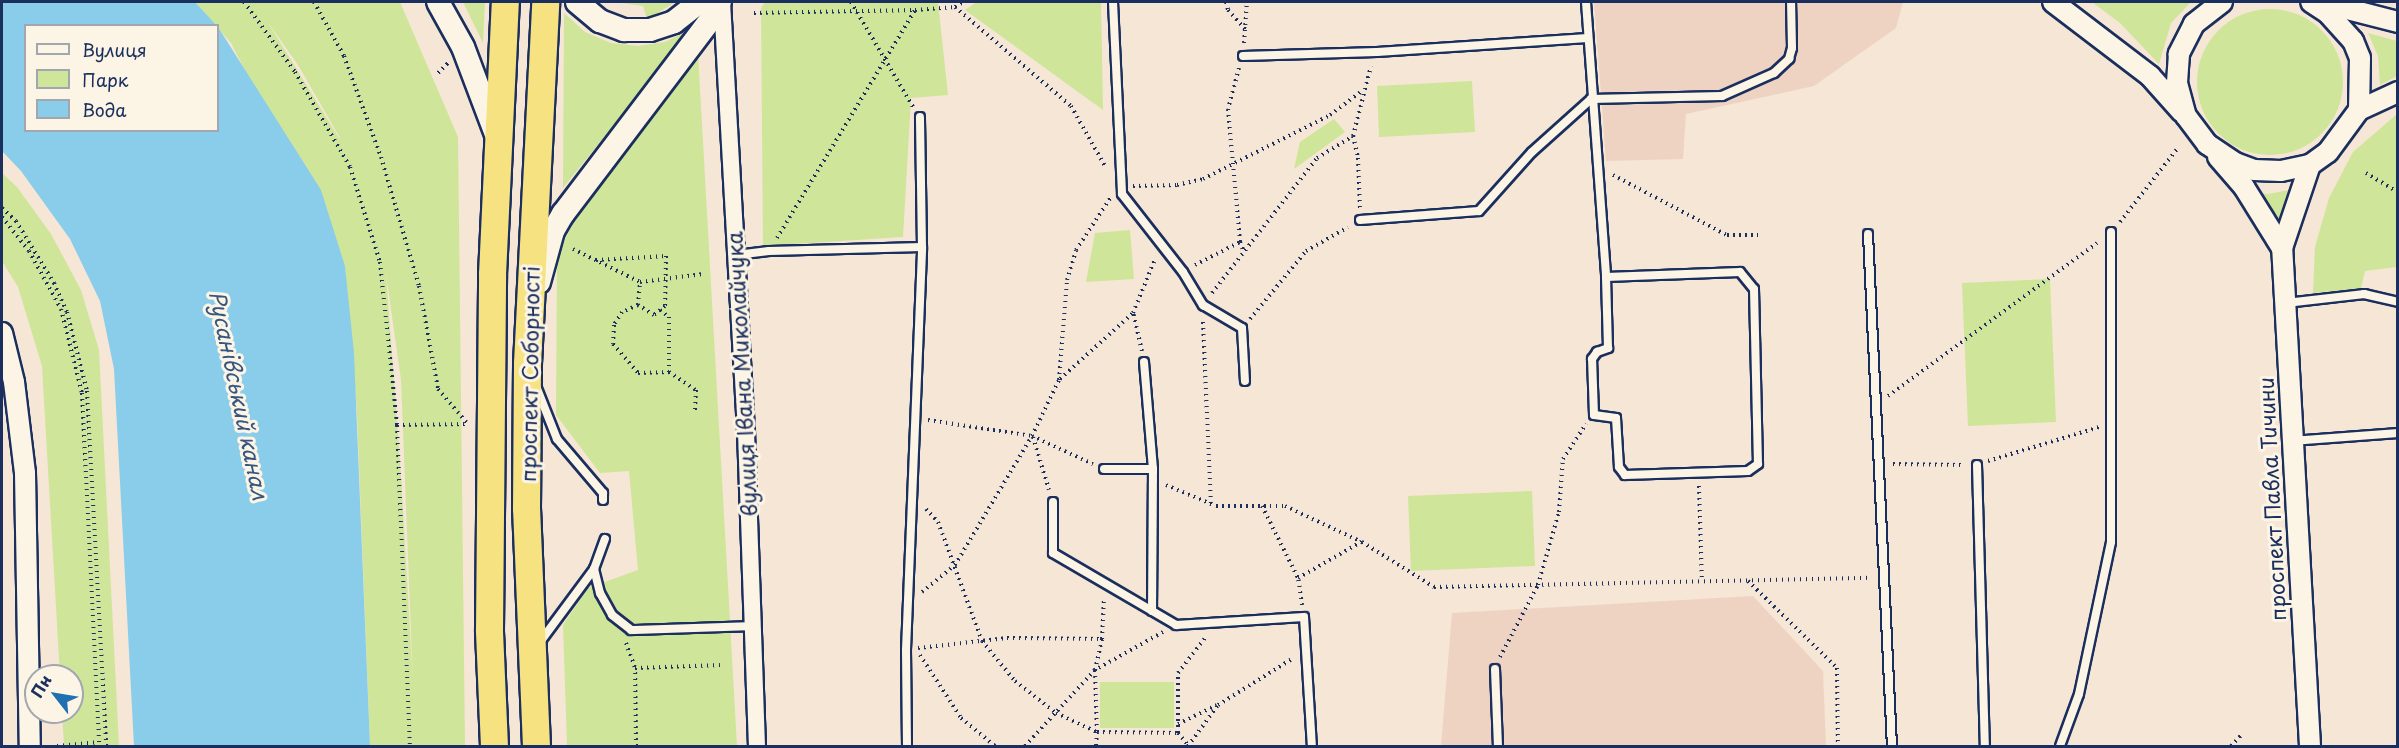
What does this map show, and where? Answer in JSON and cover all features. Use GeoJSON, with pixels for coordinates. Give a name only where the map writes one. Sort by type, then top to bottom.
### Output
{"type":"FeatureCollection","features":[{"type":"Feature","properties":{"kind":"highway","name":"проспект Соборності"},"geometry":{"type":"LineString","coordinates":[[494,747],[489,618],[492,274],[505,2]]}},
{"type":"Feature","properties":{"kind":"highway","name":"проспект Соборності"},"geometry":{"type":"LineString","coordinates":[[536,747],[526,508],[527,363],[545,2]]}},
{"type":"Feature","properties":{"kind":"main road"},"geometry":{"type":"LineString","coordinates":[[438,2],[463,47],[497,137]]}},
{"type":"Feature","properties":{"kind":"main road"},"geometry":{"type":"LineString","coordinates":[[577,2],[600,21],[624,30],[650,30],[674,22],[700,2]]}},
{"type":"Feature","properties":{"kind":"main road","name":"вулиця Івана Миколайчука"},"geometry":{"type":"LineString","coordinates":[[529,322],[552,231],[592,171],[711,19],[721,2]]}},
{"type":"Feature","properties":{"kind":"street","name":"вулиця Івана Миколайчука"},"geometry":{"type":"LineString","coordinates":[[721,2],[746,432],[750,626],[757,747]]}},
{"type":"Feature","properties":{"kind":"street","name":"проспект Павла Тичини"},"geometry":{"type":"LineString","coordinates":[[2053,2],[2150,76],[2244,187],[2282,248]]}},
{"type":"Feature","properties":{"kind":"street"},"geometry":{"type":"LineString","coordinates":[[2186,116],[2177,83],[2179,54],[2194,24],[2222,2]]}},
{"type":"Feature","properties":{"kind":"street"},"geometry":{"type":"LineString","coordinates":[[2207,144],[2235,163],[2254,170],[2281,171],[2310,165],[2344,134],[2359,110],[2360,58],[2353,41],[2328,13],[2311,2]]}},
{"type":"Feature","properties":{"kind":"street"},"geometry":{"type":"LineString","coordinates":[[2320,2],[2397,22]]}},
{"type":"Feature","properties":{"kind":"street"},"geometry":{"type":"LineString","coordinates":[[2359,110],[2397,92]]}},
{"type":"Feature","properties":{"kind":"street","name":"проспект Павла Тичини"},"geometry":{"type":"LineString","coordinates":[[2310,165],[2282,248],[2310,747]]}},
{"type":"Feature","properties":{"kind":"street"},"geometry":{"type":"LineString","coordinates":[[2,333],[14,382],[25,473],[30,747]]}},
{"type":"Feature","properties":{"kind":"lane"},"geometry":{"type":"LineString","coordinates":[[1113,2],[1122,194],[1183,272],[1203,305],[1242,328],[1245,381]]}},
{"type":"Feature","properties":{"kind":"lane"},"geometry":{"type":"LineString","coordinates":[[1586,2],[1591,99],[1606,277],[1608,348],[1597,352],[1592,359],[1594,415],[1616,418],[1619,467],[1625,475],[1748,471],[1758,464],[1752,281],[1740,272],[1606,277]]}},
{"type":"Feature","properties":{"kind":"lane"},"geometry":{"type":"LineString","coordinates":[[1360,220],[1479,211],[1532,152],[1591,99],[1722,96],[1774,73],[1789,58],[1792,48],[1791,2]]}},
{"type":"Feature","properties":{"kind":"lane"},"geometry":{"type":"LineString","coordinates":[[1243,56],[1377,52],[1588,38]]}},
{"type":"Feature","properties":{"kind":"lane"},"geometry":{"type":"LineString","coordinates":[[907,747],[907,604],[922,248],[920,117]]}},
{"type":"Feature","properties":{"kind":"lane"},"geometry":{"type":"LineString","coordinates":[[2060,747],[2079,694],[2111,542],[2111,232]]}},
{"type":"Feature","properties":{"kind":"lane"},"geometry":{"type":"LineString","coordinates":[[1868,234],[1881,578],[1892,747]]}},
{"type":"Feature","properties":{"kind":"lane"},"geometry":{"type":"LineString","coordinates":[[736,255],[769,250],[922,248]]}},
{"type":"Feature","properties":{"kind":"lane"},"geometry":{"type":"LineString","coordinates":[[2284,303],[2364,294],[2397,302]]}},
{"type":"Feature","properties":{"kind":"lane"},"geometry":{"type":"LineString","coordinates":[[527,363],[557,439],[603,493],[603,500]]}},
{"type":"Feature","properties":{"kind":"lane"},"geometry":{"type":"LineString","coordinates":[[1144,363],[1152,469],[1152,611]]}},
{"type":"Feature","properties":{"kind":"lane"},"geometry":{"type":"LineString","coordinates":[[2292,441],[2397,433]]}},
{"type":"Feature","properties":{"kind":"lane"},"geometry":{"type":"LineString","coordinates":[[1977,465],[1985,747]]}},
{"type":"Feature","properties":{"kind":"lane"},"geometry":{"type":"LineString","coordinates":[[1104,469],[1152,469]]}},
{"type":"Feature","properties":{"kind":"lane"},"geometry":{"type":"LineString","coordinates":[[1053,502],[1053,553],[1176,625],[1304,617],[1312,747]]}},
{"type":"Feature","properties":{"kind":"lane"},"geometry":{"type":"LineString","coordinates":[[532,652],[594,569],[604,539]]}},
{"type":"Feature","properties":{"kind":"lane"},"geometry":{"type":"LineString","coordinates":[[594,569],[600,593],[612,615],[631,630],[750,626]]}},
{"type":"Feature","properties":{"kind":"lane"},"geometry":{"type":"LineString","coordinates":[[1495,669],[1498,747]]}},
{"type":"Feature","properties":{"kind":"path"},"geometry":{"type":"LineString","coordinates":[[244,2],[295,72],[350,167],[380,262],[397,425],[410,747]]}},
{"type":"Feature","properties":{"kind":"path"},"geometry":{"type":"LineString","coordinates":[[314,2],[344,56],[381,157],[419,286],[438,389],[468,424],[397,425]]}},
{"type":"Feature","properties":{"kind":"path"},"geometry":{"type":"LineString","coordinates":[[851,2],[920,117]]}},
{"type":"Feature","properties":{"kind":"path"},"geometry":{"type":"LineString","coordinates":[[754,13],[915,10],[955,7],[963,2]]}},
{"type":"Feature","properties":{"kind":"path"},"geometry":{"type":"LineString","coordinates":[[1226,2],[1228,10],[1246,30]]}},
{"type":"Feature","properties":{"kind":"path"},"geometry":{"type":"LineString","coordinates":[[1244,252],[1240,242],[1236,162],[1228,109],[1243,56],[1247,2]]}},
{"type":"Feature","properties":{"kind":"path"},"geometry":{"type":"LineString","coordinates":[[955,7],[1071,106],[1122,194]]}},
{"type":"Feature","properties":{"kind":"path"},"geometry":{"type":"LineString","coordinates":[[769,250],[883,58],[915,10]]}},
{"type":"Feature","properties":{"kind":"path"},"geometry":{"type":"LineString","coordinates":[[1242,328],[1306,251],[1360,220],[1358,158],[1353,136],[1362,91],[1377,52]]}},
{"type":"Feature","properties":{"kind":"path"},"geometry":{"type":"LineString","coordinates":[[907,604],[955,565],[1032,436],[1059,380],[1067,280],[1076,250],[1107,198],[1122,194],[1131,186],[1177,185],[1203,178],[1330,115],[1362,91]]}},
{"type":"Feature","properties":{"kind":"path"},"geometry":{"type":"LineString","coordinates":[[1211,504],[1203,305],[1317,158],[1353,136]]}},
{"type":"Feature","properties":{"kind":"path"},"geometry":{"type":"LineString","coordinates":[[1875,406],[2111,232],[2177,149]]}},
{"type":"Feature","properties":{"kind":"path"},"geometry":{"type":"LineString","coordinates":[[1604,171],[1727,235],[1758,235]]}},
{"type":"Feature","properties":{"kind":"path"},"geometry":{"type":"LineString","coordinates":[[2366,173],[2397,192]]}},
{"type":"Feature","properties":{"kind":"path"},"geometry":{"type":"LineString","coordinates":[[2,208],[16,221],[54,284],[69,321],[87,391],[106,747]]}},
{"type":"Feature","properties":{"kind":"path"},"geometry":{"type":"LineString","coordinates":[[2,217],[29,251],[61,309],[82,393],[99,745],[57,746]]}},
{"type":"Feature","properties":{"kind":"path"},"geometry":{"type":"LineString","coordinates":[[1183,272],[1240,242]]}},
{"type":"Feature","properties":{"kind":"path"},"geometry":{"type":"LineString","coordinates":[[1059,380],[1133,314],[1161,244]]}},
{"type":"Feature","properties":{"kind":"path"},"geometry":{"type":"LineString","coordinates":[[573,249],[640,282],[703,274]]}},
{"type":"Feature","properties":{"kind":"path"},"geometry":{"type":"LineString","coordinates":[[596,260],[666,256],[665,306],[654,315],[638,304]]}},
{"type":"Feature","properties":{"kind":"path"},"geometry":{"type":"LineString","coordinates":[[638,304],[640,282]]}},
{"type":"Feature","properties":{"kind":"path"},"geometry":{"type":"LineString","coordinates":[[638,304],[622,312],[614,325],[613,344],[638,373],[669,372],[696,390],[695,412]]}},
{"type":"Feature","properties":{"kind":"path"},"geometry":{"type":"LineString","coordinates":[[660,310],[669,316],[669,372]]}},
{"type":"Feature","properties":{"kind":"path"},"geometry":{"type":"LineString","coordinates":[[1133,314],[1144,363]]}},
{"type":"Feature","properties":{"kind":"path"},"geometry":{"type":"LineString","coordinates":[[1495,669],[1538,585],[1559,512],[1563,459],[1572,440],[1594,415]]}},
{"type":"Feature","properties":{"kind":"path"},"geometry":{"type":"LineString","coordinates":[[915,418],[1032,436],[1104,469]]}},
{"type":"Feature","properties":{"kind":"path"},"geometry":{"type":"LineString","coordinates":[[1877,465],[1977,465],[2111,423]]}},
{"type":"Feature","properties":{"kind":"path"},"geometry":{"type":"LineString","coordinates":[[1032,436],[1053,502]]}},
{"type":"Feature","properties":{"kind":"path"},"geometry":{"type":"LineString","coordinates":[[1699,473],[1702,581]]}},
{"type":"Feature","properties":{"kind":"path"},"geometry":{"type":"LineString","coordinates":[[1152,480],[1211,504],[1285,506],[1362,542],[1434,587],[1881,578]]}},
{"type":"Feature","properties":{"kind":"path"},"geometry":{"type":"LineString","coordinates":[[912,493],[938,522],[982,641],[1015,681],[1056,713],[1097,732],[1178,733]]}},
{"type":"Feature","properties":{"kind":"path"},"geometry":{"type":"LineString","coordinates":[[1262,506],[1298,578],[1304,617]]}},
{"type":"Feature","properties":{"kind":"path"},"geometry":{"type":"LineString","coordinates":[[1298,578],[1362,542]]}},
{"type":"Feature","properties":{"kind":"path"},"geometry":{"type":"LineString","coordinates":[[1747,580],[1837,668],[1838,747]]}},
{"type":"Feature","properties":{"kind":"path"},"geometry":{"type":"LineString","coordinates":[[1096,747],[1095,670],[1102,639],[1105,583]]}},
{"type":"Feature","properties":{"kind":"path"},"geometry":{"type":"LineString","coordinates":[[1217,622],[1178,673],[1178,733],[1189,746],[1218,705]]}},
{"type":"Feature","properties":{"kind":"path"},"geometry":{"type":"LineString","coordinates":[[1025,747],[1095,670],[1176,625]]}},
{"type":"Feature","properties":{"kind":"path"},"geometry":{"type":"LineString","coordinates":[[906,650],[982,641],[1102,639]]}},
{"type":"Feature","properties":{"kind":"path"},"geometry":{"type":"LineString","coordinates":[[916,648],[961,718],[995,747]]}},
{"type":"Feature","properties":{"kind":"path"},"geometry":{"type":"LineString","coordinates":[[1178,725],[1218,705],[1306,651]]}},
{"type":"Feature","properties":{"kind":"path"},"geometry":{"type":"LineString","coordinates":[[636,747],[635,668],[720,665]]}},
{"type":"Feature","properties":{"kind":"path"},"geometry":{"type":"LineString","coordinates":[[2231,747],[2242,734]]}},
{"type":"Feature","properties":{"kind":"shaded area"},"geometry":{"type":"Polygon","coordinates":[[[1594,2],[1903,2],[1896,28],[1814,86],[1686,114],[1683,159],[1606,161],[1594,2]]]}},
{"type":"Feature","properties":{"kind":"shaded area"},"geometry":{"type":"Polygon","coordinates":[[[1753,596],[1823,671],[1826,746],[1441,746],[1452,613],[1753,596]]]}},
{"type":"Feature","properties":{"kind":"green space"},"geometry":{"type":"Polygon","coordinates":[[[195,2],[400,2],[458,137],[465,746],[370,746],[357,413],[345,266],[231,43],[219,29],[219,24],[214,24],[195,2]],[[267,21],[340,138],[298,65],[267,21]],[[386,274],[413,683],[401,380],[386,274]]]}},
{"type":"Feature","properties":{"kind":"green space"},"geometry":{"type":"Polygon","coordinates":[[[463,2],[485,2],[483,43],[463,2]]]}},
{"type":"Feature","properties":{"kind":"green space"},"geometry":{"type":"Polygon","coordinates":[[[615,2],[676,2],[647,19],[643,6],[615,2]]]}},
{"type":"Feature","properties":{"kind":"green space"},"geometry":{"type":"Polygon","coordinates":[[[765,2],[938,2],[948,95],[911,98],[903,237],[763,246],[761,8],[765,2]]]}},
{"type":"Feature","properties":{"kind":"green space"},"geometry":{"type":"Polygon","coordinates":[[[977,2],[1101,2],[1103,110],[965,10],[977,2]]]}},
{"type":"Feature","properties":{"kind":"green space"},"geometry":{"type":"Polygon","coordinates":[[[2092,2],[2191,2],[2171,23],[2159,64],[2120,23],[2092,2]]]}},
{"type":"Feature","properties":{"kind":"green space"},"geometry":{"type":"Polygon","coordinates":[[[2270,9],[2284,10],[2298,15],[2311,21],[2322,30],[2331,41],[2337,54],[2342,68],[2342,96],[2337,110],[2331,123],[2322,134],[2311,143],[2298,149],[2284,154],[2270,155],[2256,154],[2242,149],[2229,143],[2218,134],[2209,123],[2203,110],[2198,96],[2197,82],[2198,68],[2203,54],[2209,41],[2218,30],[2229,21],[2242,15],[2256,10],[2270,9]]]}},
{"type":"Feature","properties":{"kind":"green space"},"geometry":{"type":"Polygon","coordinates":[[[564,13],[585,32],[611,43],[638,46],[665,42],[690,30],[563,188],[564,13]]]}},
{"type":"Feature","properties":{"kind":"green space"},"geometry":{"type":"Polygon","coordinates":[[[2368,33],[2397,41],[2397,76],[2380,85],[2378,56],[2368,33]]]}},
{"type":"Feature","properties":{"kind":"green space"},"geometry":{"type":"Polygon","coordinates":[[[698,53],[737,746],[567,746],[563,625],[588,588],[638,570],[629,471],[600,473],[556,415],[557,255],[596,180],[698,53]]]}},
{"type":"Feature","properties":{"kind":"green space"},"geometry":{"type":"Polygon","coordinates":[[[1472,81],[1475,132],[1379,137],[1377,86],[1472,81]]]}},
{"type":"Feature","properties":{"kind":"green space"},"geometry":{"type":"Polygon","coordinates":[[[2397,114],[2397,267],[2365,271],[2361,288],[2313,293],[2315,247],[2329,198],[2353,152],[2397,114]]]}},
{"type":"Feature","properties":{"kind":"green space"},"geometry":{"type":"Polygon","coordinates":[[[1334,119],[1345,132],[1294,169],[1300,142],[1334,119]]]}},
{"type":"Feature","properties":{"kind":"green space"},"geometry":{"type":"Polygon","coordinates":[[[2,173],[17,187],[51,234],[81,290],[99,350],[119,746],[64,746],[63,724],[84,724],[84,664],[59,664],[42,366],[18,287],[2,261],[2,173]]]}},
{"type":"Feature","properties":{"kind":"green space"},"geometry":{"type":"Polygon","coordinates":[[[2290,190],[2281,238],[2253,192],[2268,194],[2290,190]]]}},
{"type":"Feature","properties":{"kind":"green space"},"geometry":{"type":"Polygon","coordinates":[[[1130,230],[1134,279],[1086,282],[1095,233],[1130,230]]]}},
{"type":"Feature","properties":{"kind":"green space"},"geometry":{"type":"Polygon","coordinates":[[[2050,279],[2056,422],[1968,426],[1962,283],[2050,279]]]}},
{"type":"Feature","properties":{"kind":"green space"},"geometry":{"type":"Polygon","coordinates":[[[1532,491],[1535,566],[1411,571],[1408,496],[1532,491]]]}},
{"type":"Feature","properties":{"kind":"green space"},"geometry":{"type":"Polygon","coordinates":[[[1100,682],[1174,682],[1174,728],[1100,728],[1100,682]]]}},
{"type":"Feature","properties":{"kind":"water","name":"Русанівський канал"},"geometry":{"type":"Polygon","coordinates":[[[2,2],[195,2],[215,24],[24,24],[24,132],[219,132],[219,29],[321,190],[345,266],[354,353],[370,746],[134,746],[114,369],[100,301],[70,239],[21,171],[2,151],[2,2]]]}}]}
